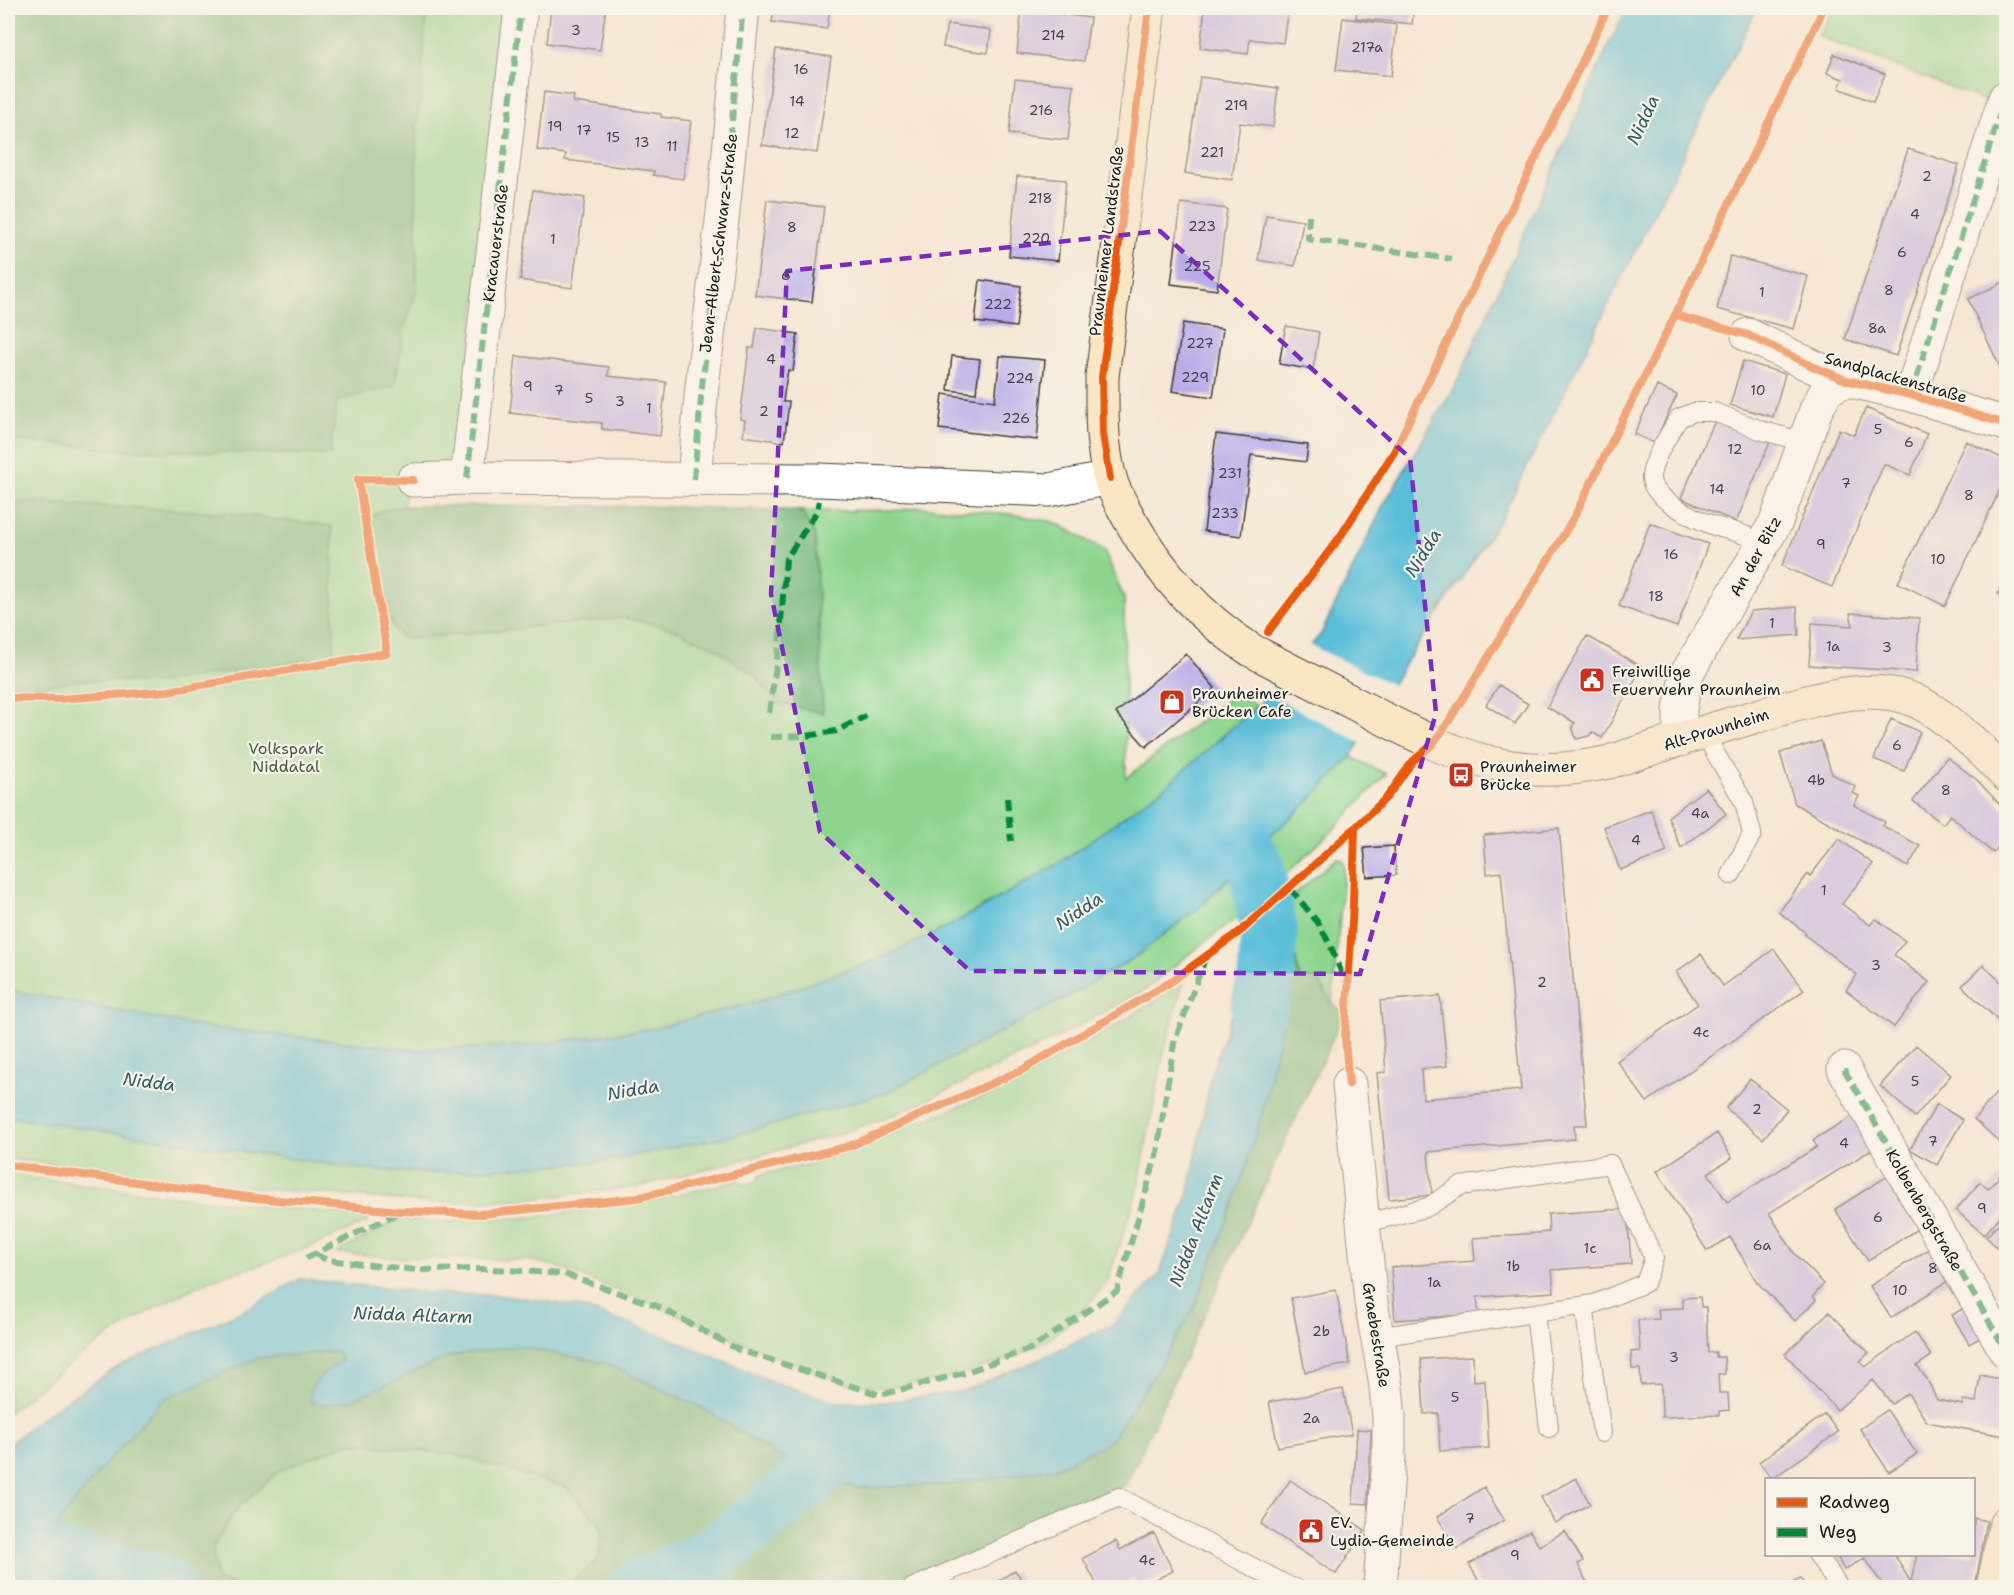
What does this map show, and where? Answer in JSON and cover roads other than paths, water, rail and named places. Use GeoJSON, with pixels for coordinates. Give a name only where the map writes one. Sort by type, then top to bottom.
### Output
{"type":"FeatureCollection","features":[{"type":"Feature","properties":{"kind":"main road","name":"Praunheimer Landstraße"},"geometry":{"type":"LineString","coordinates":[[1149,8],[1102,377],[1103,434],[1110,478],[1120,502],[1154,559],[1200,611],[1251,650],[1404,730]]}},
{"type":"Feature","properties":{"kind":"main road","name":"Alt-Praunheim"},"geometry":{"type":"LineString","coordinates":[[1404,730],[1471,759],[1525,769],[1584,768],[1814,700],[1871,692],[1903,696],[1932,710],[1989,756],[2007,775]]}},
{"type":"Feature","properties":{"kind":"main road"},"geometry":{"type":"LineString","coordinates":[[1993,1587],[2007,1523]]}},
{"type":"Feature","properties":{"kind":"street","name":"Kracauerstraße"},"geometry":{"type":"LineString","coordinates":[[467,478],[521,8]]}},
{"type":"Feature","properties":{"kind":"street","name":"Jean-Albert-Schwarz-Straße"},"geometry":{"type":"LineString","coordinates":[[694,479],[743,8]]}},
{"type":"Feature","properties":{"kind":"street"},"geometry":{"type":"LineString","coordinates":[[1911,395],[2006,99]]}},
{"type":"Feature","properties":{"kind":"street","name":"Sandplackenstraße"},"geometry":{"type":"LineString","coordinates":[[1748,335],[1846,380],[1911,395],[2007,424]]}},
{"type":"Feature","properties":{"kind":"street","name":"An der Bitz"},"geometry":{"type":"LineString","coordinates":[[1693,736],[1680,710],[1686,675],[1776,522],[1816,410],[1827,389],[1846,380]]}},
{"type":"Feature","properties":{"kind":"street"},"geometry":{"type":"LineString","coordinates":[[413,480],[467,478],[866,481],[1049,490],[1110,478]]}},
{"type":"Feature","properties":{"kind":"street","name":"Kolbenbergstraße"},"geometry":{"type":"LineString","coordinates":[[1844,1069],[2007,1351]]}},
{"type":"Feature","properties":{"kind":"street","name":"Graebestraße"},"geometry":{"type":"LineString","coordinates":[[1349,1084],[1371,1302],[1385,1378],[1389,1417],[1389,1456],[1380,1587]]}},
{"type":"Feature","properties":{"kind":"lane"},"geometry":{"type":"LineString","coordinates":[[1762,547],[1753,537],[1710,524],[1671,504],[1653,487],[1650,477],[1654,465],[1679,418],[1694,412],[1714,412],[1760,430],[1793,439],[1802,448]]}},
{"type":"Feature","properties":{"kind":"lane"},"geometry":{"type":"LineString","coordinates":[[1693,736],[1713,751],[1744,802],[1752,834],[1731,875]]}},
{"type":"Feature","properties":{"kind":"lane"},"geometry":{"type":"LineString","coordinates":[[1363,1224],[1428,1207],[1460,1186],[1610,1164],[1654,1258],[1645,1283],[1594,1304],[1377,1337]]}},
{"type":"Feature","properties":{"kind":"lane"},"geometry":{"type":"LineString","coordinates":[[1584,1306],[1602,1433]]}},
{"type":"Feature","properties":{"kind":"lane"},"geometry":{"type":"LineString","coordinates":[[1535,1313],[1549,1428]]}},
{"type":"Feature","properties":{"kind":"lane"},"geometry":{"type":"LineString","coordinates":[[912,1587],[1119,1497],[1289,1586],[1296,1587]]}},
{"type":"Feature","properties":{"kind":"lane"},"geometry":{"type":"LineString","coordinates":[[1818,1556],[1840,1587]]}},
{"type":"Feature","properties":{"kind":"water","name":"Nidda"},"geometry":{"type":"Polygon","coordinates":[[[1627,8],[1757,8],[1503,515],[1401,670],[1351,757],[1305,805],[1258,846],[1203,904],[1134,958],[1070,995],[886,1093],[731,1136],[606,1161],[431,1173],[369,1170],[8,1117],[8,990],[203,1027],[418,1050],[525,1046],[655,1028],[759,1001],[879,959],[940,931],[1057,865],[1169,784],[1262,701],[1321,634],[1385,502],[1457,382],[1627,8]]]}},
{"type":"Feature","properties":{"kind":"water"},"geometry":{"type":"Polygon","coordinates":[[[1269,930],[1288,937],[1284,1016],[1259,1124],[1234,1203],[1193,1310],[1150,1381],[1109,1442],[1055,1468],[954,1484],[855,1488],[781,1458],[703,1408],[603,1362],[516,1346],[450,1356],[352,1400],[326,1405],[311,1402],[310,1391],[321,1375],[342,1361],[337,1351],[257,1358],[162,1400],[112,1456],[53,1529],[132,1576],[8,1582],[8,1445],[43,1416],[119,1366],[243,1311],[300,1279],[429,1293],[513,1296],[579,1307],[667,1337],[771,1381],[836,1402],[885,1402],[963,1391],[1031,1363],[1112,1325],[1159,1275],[1189,1192],[1211,1075],[1241,988],[1269,930]]]}},
{"type":"Feature","properties":{"kind":"waterway","name":"Nidda Altarm"},"geometry":{"type":"LineString","coordinates":[[1223,812],[1256,867],[1269,930],[1266,978],[1259,1007]]}},
{"type":"Feature","properties":{"kind":"waterway","name":"Nidda Altarm"},"geometry":{"type":"LineString","coordinates":[[637,1588],[711,1557],[857,1439],[882,1436]]}},
{"type":"Feature","properties":{"kind":"waterway","name":"Nidda Altarm"},"geometry":{"type":"LineString","coordinates":[[8,1545],[132,1576],[167,1588]]}},
{"type":"Feature","properties":{"kind":"place","name":"Freiwillige Feuerwehr Praunheim"},"geometry":{"type":"Point","coordinates":[1592,680]}},
{"type":"Feature","properties":{"kind":"place","name":"Praunheimer Brücken Cafe"},"geometry":{"type":"Point","coordinates":[1172,702]}},
{"type":"Feature","properties":{"kind":"place","name":"Praunheimer Brücke"},"geometry":{"type":"Point","coordinates":[1461,775]}},
{"type":"Feature","properties":{"kind":"place","name":"EV. Lydia-Gemeinde"},"geometry":{"type":"Point","coordinates":[1311,1531]}},
{"type":"Feature","properties":{"kind":"park label","name":"Volkspark Niddatal"},"geometry":{"type":"Point","coordinates":[286,757]}}]}
